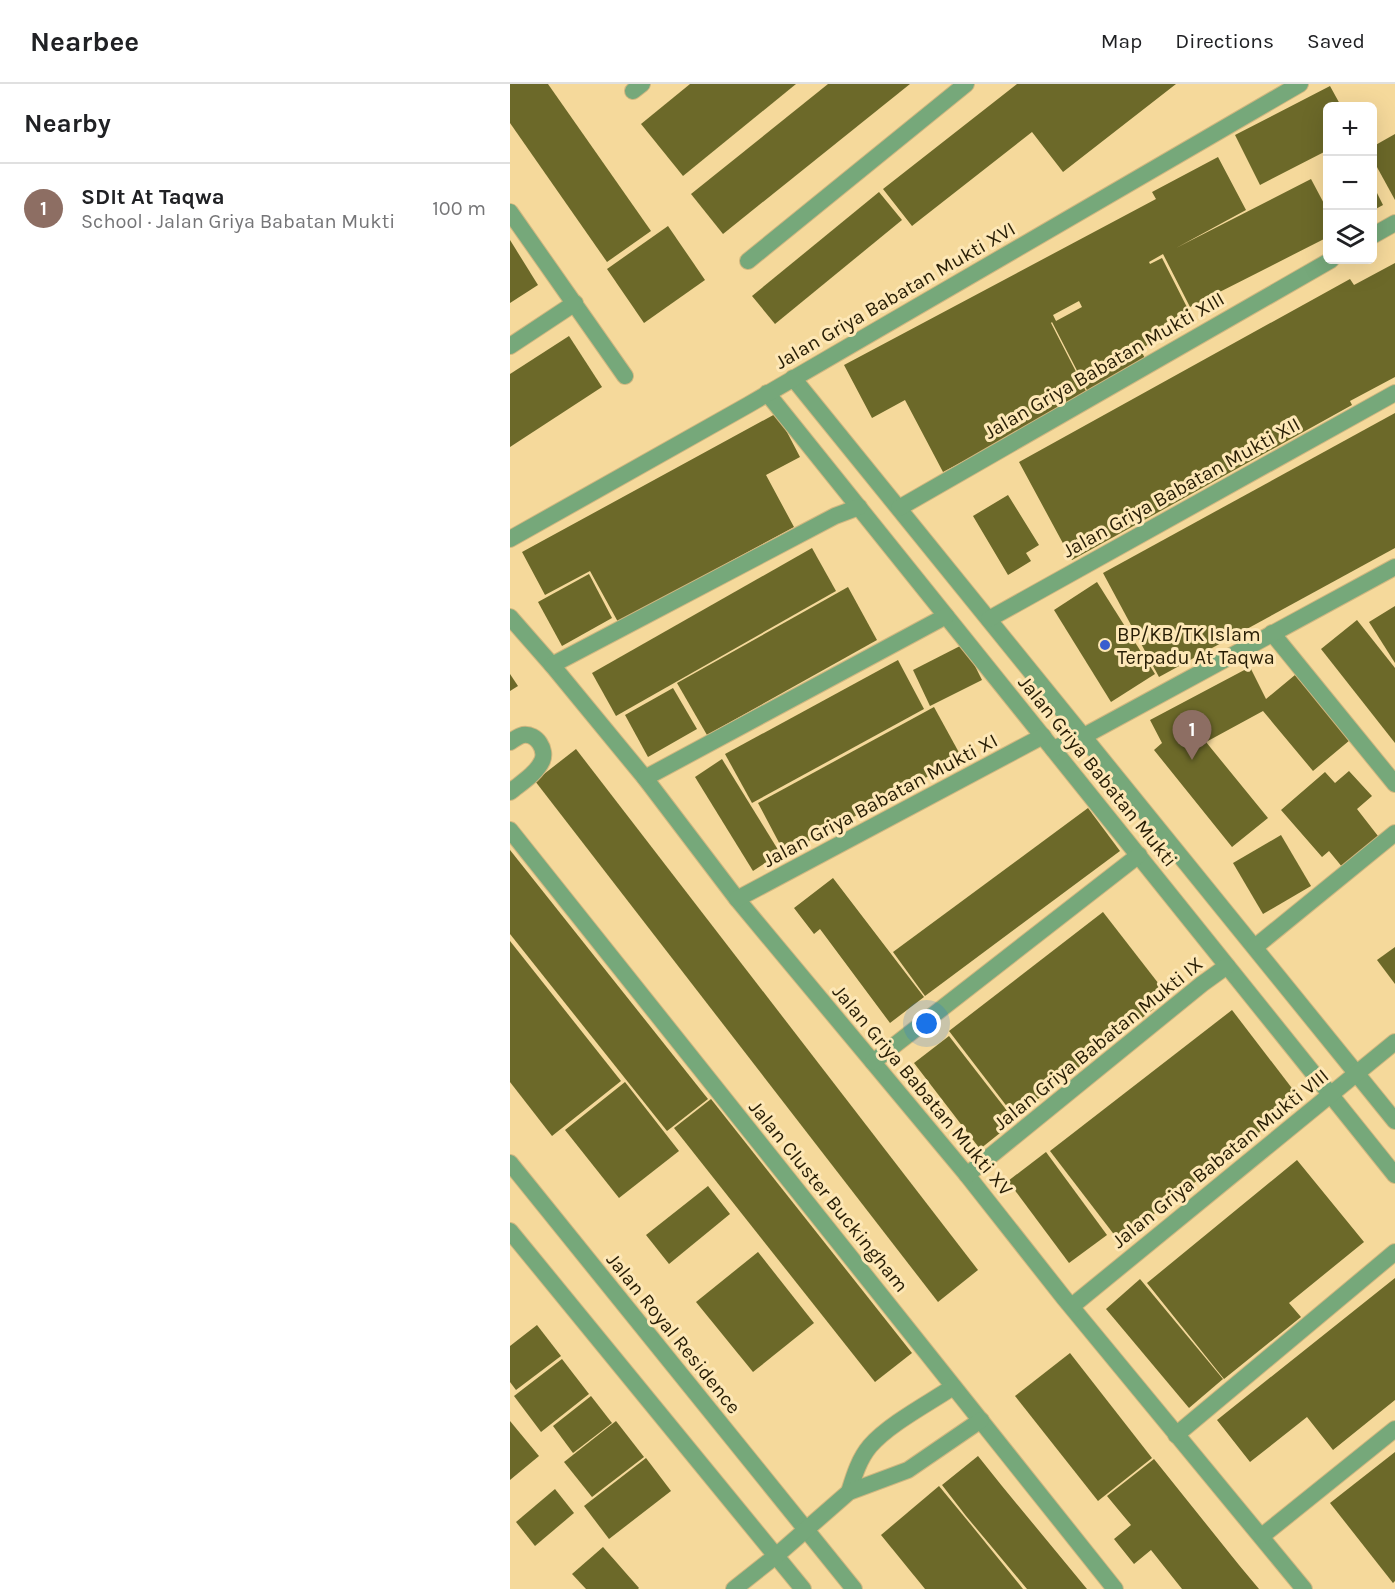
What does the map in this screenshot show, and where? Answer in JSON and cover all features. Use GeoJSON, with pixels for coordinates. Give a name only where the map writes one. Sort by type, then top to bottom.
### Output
{"type":"FeatureCollection","features":[{"type":"Feature","properties":{"kind":"street"},"geometry":{"type":"LineString","coordinates":[[748,261],[966,84]]}},
{"type":"Feature","properties":{"kind":"street","name":"Jalan Griya Babatan Mukti XVI"},"geometry":{"type":"LineString","coordinates":[[510,538],[794,378],[1300,84]]}},
{"type":"Feature","properties":{"kind":"street"},"geometry":{"type":"LineString","coordinates":[[510,212],[625,376]]}},
{"type":"Feature","properties":{"kind":"street"},"geometry":{"type":"LineString","coordinates":[[1377,233],[1395,223]]}},
{"type":"Feature","properties":{"kind":"street","name":"Jalan Griya Babatan Mukti XIII"},"geometry":{"type":"LineString","coordinates":[[899,508],[1324,264]]}},
{"type":"Feature","properties":{"kind":"street"},"geometry":{"type":"LineString","coordinates":[[510,346],[575,303]]}},
{"type":"Feature","properties":{"kind":"street","name":"Jalan Griya Babatan Mukti"},"geometry":{"type":"LineString","coordinates":[[794,378],[1395,1121]]}},
{"type":"Feature","properties":{"kind":"street","name":"Jalan Griya Babatan Mukti"},"geometry":{"type":"LineString","coordinates":[[767,393],[1395,1175]]}},
{"type":"Feature","properties":{"kind":"street","name":"Jalan Griya Babatan Mukti XII"},"geometry":{"type":"LineString","coordinates":[[989,619],[1395,393]]}},
{"type":"Feature","properties":{"kind":"street"},"geometry":{"type":"LineString","coordinates":[[552,665],[835,516],[859,507]]}},
{"type":"Feature","properties":{"kind":"street","name":"Jalan Griya Babatan Mukti XI"},"geometry":{"type":"LineString","coordinates":[[737,899],[1048,743],[1084,736],[1395,567]]}},
{"type":"Feature","properties":{"kind":"street"},"geometry":{"type":"LineString","coordinates":[[645,778],[946,616]]}},
{"type":"Feature","properties":{"kind":"street","name":"Jalan Griya Babatan Mukti XV"},"geometry":{"type":"LineString","coordinates":[[510,617],[645,778],[737,899],[967,1175],[1176,1435],[1304,1589]]}},
{"type":"Feature","properties":{"kind":"street"},"geometry":{"type":"LineString","coordinates":[[1272,633],[1395,784]]}},
{"type":"Feature","properties":{"kind":"street"},"geometry":{"type":"LineString","coordinates":[[510,742],[523,735],[531,736],[540,743],[544,750],[543,759],[537,769],[510,792]]}},
{"type":"Feature","properties":{"kind":"street","name":"Jalan Cluster Buckingham"},"geometry":{"type":"LineString","coordinates":[[510,830],[1115,1589]]}},
{"type":"Feature","properties":{"kind":"street"},"geometry":{"type":"LineString","coordinates":[[1254,947],[1395,833]]}},
{"type":"Feature","properties":{"kind":"street"},"geometry":{"type":"LineString","coordinates":[[873,1062],[1139,855]]}},
{"type":"Feature","properties":{"kind":"street","name":"Jalan Griya Babatan Mukti IX"},"geometry":{"type":"LineString","coordinates":[[967,1175],[1227,966]]}},
{"type":"Feature","properties":{"kind":"street","name":"Jalan Griya Babatan Mukti VIII"},"geometry":{"type":"LineString","coordinates":[[1072,1306],[1395,1042]]}},
{"type":"Feature","properties":{"kind":"street","name":"Jalan Royal Residence"},"geometry":{"type":"LineString","coordinates":[[510,1163],[854,1589]]}},
{"type":"Feature","properties":{"kind":"street"},"geometry":{"type":"LineString","coordinates":[[510,1231],[803,1589]]}},
{"type":"Feature","properties":{"kind":"street"},"geometry":{"type":"LineString","coordinates":[[1176,1435],[1395,1252]]}},
{"type":"Feature","properties":{"kind":"street"},"geometry":{"type":"LineString","coordinates":[[849,1492],[860,1460],[871,1445],[893,1427],[953,1387]]}},
{"type":"Feature","properties":{"kind":"street"},"geometry":{"type":"LineString","coordinates":[[734,1589],[849,1492],[908,1470],[981,1420]]}},
{"type":"Feature","properties":{"kind":"street"},"geometry":{"type":"LineString","coordinates":[[1262,1536],[1395,1429]]}},
{"type":"Feature","properties":{"kind":"building"},"geometry":{"type":"Polygon","coordinates":[[[510,84],[548,84],[651,231],[607,262],[510,123],[510,84]]]}},
{"type":"Feature","properties":{"kind":"building"},"geometry":{"type":"Polygon","coordinates":[[[690,84],[796,84],[683,176],[641,124],[690,84]]]}},
{"type":"Feature","properties":{"kind":"building"},"geometry":{"type":"Polygon","coordinates":[[[828,84],[910,84],[723,234],[691,194],[828,84]]]}},
{"type":"Feature","properties":{"kind":"building"},"geometry":{"type":"Polygon","coordinates":[[[1017,84],[1176,84],[1063,172],[1032,132],[912,226],[883,189],[1017,84]]]}},
{"type":"Feature","properties":{"kind":"building"},"geometry":{"type":"Polygon","coordinates":[[[1330,86],[1339,102],[1323,102],[1323,153],[1260,185],[1235,135],[1330,86]]]}},
{"type":"Feature","properties":{"kind":"building"},"geometry":{"type":"Polygon","coordinates":[[[1395,134],[1395,200],[1377,167],[1377,144],[1395,134]]]}},
{"type":"Feature","properties":{"kind":"building"},"geometry":{"type":"Polygon","coordinates":[[[1218,157],[1246,210],[1176,248],[1311,179],[1323,202],[1323,240],[1190,307],[1163,254],[1149,262],[1150,264],[1162,258],[1194,321],[1140,349],[1147,362],[1088,392],[1052,322],[1088,395],[943,472],[905,400],[872,418],[844,365],[1156,199],[1152,192],[1218,157]],[[1079,301],[1053,315],[1056,321],[1082,307],[1079,301]]]}},
{"type":"Feature","properties":{"kind":"building"},"geometry":{"type":"Polygon","coordinates":[[[879,192],[902,220],[775,324],[752,296],[879,192]]]}},
{"type":"Feature","properties":{"kind":"building"},"geometry":{"type":"Polygon","coordinates":[[[1377,193],[1383,205],[1377,208],[1377,193]]]}},
{"type":"Feature","properties":{"kind":"building"},"geometry":{"type":"Polygon","coordinates":[[[668,226],[705,280],[644,323],[607,269],[668,226]]]}},
{"type":"Feature","properties":{"kind":"building"},"geometry":{"type":"Polygon","coordinates":[[[510,240],[538,285],[510,303],[510,240]]]}},
{"type":"Feature","properties":{"kind":"building"},"geometry":{"type":"Polygon","coordinates":[[[1395,263],[1395,377],[1350,401],[1352,405],[1072,560],[1019,462],[1350,279],[1354,285],[1395,263]]]}},
{"type":"Feature","properties":{"kind":"building"},"geometry":{"type":"Polygon","coordinates":[[[569,336],[602,387],[510,447],[510,374],[569,336]]]}},
{"type":"Feature","properties":{"kind":"building"},"geometry":{"type":"Polygon","coordinates":[[[777,413],[800,457],[766,475],[794,527],[618,622],[590,571],[545,595],[522,552],[777,413]]]}},
{"type":"Feature","properties":{"kind":"building"},"geometry":{"type":"Polygon","coordinates":[[[1395,413],[1395,548],[1159,677],[1103,573],[1395,413]]]}},
{"type":"Feature","properties":{"kind":"building"},"geometry":{"type":"Polygon","coordinates":[[[1008,495],[1039,545],[1026,553],[1031,561],[1008,575],[973,516],[1008,495]]]}},
{"type":"Feature","properties":{"kind":"building"},"geometry":{"type":"Polygon","coordinates":[[[812,548],[836,591],[616,716],[592,673],[812,548]]]}},
{"type":"Feature","properties":{"kind":"building"},"geometry":{"type":"Polygon","coordinates":[[[589,574],[612,618],[562,646],[538,602],[589,574]]]}},
{"type":"Feature","properties":{"kind":"building"},"geometry":{"type":"Polygon","coordinates":[[[1097,582],[1155,674],[1111,702],[1054,610],[1097,582]]]}},
{"type":"Feature","properties":{"kind":"building"},"geometry":{"type":"Polygon","coordinates":[[[848,587],[877,640],[707,735],[677,683],[848,587]]]}},
{"type":"Feature","properties":{"kind":"building"},"geometry":{"type":"Polygon","coordinates":[[[1395,606],[1395,663],[1369,622],[1395,606]]]}},
{"type":"Feature","properties":{"kind":"building"},"geometry":{"type":"Polygon","coordinates":[[[1357,620],[1395,668],[1395,743],[1321,649],[1357,620]]]}},
{"type":"Feature","properties":{"kind":"building"},"geometry":{"type":"Polygon","coordinates":[[[964,644],[982,680],[930,706],[913,670],[964,644]]]}},
{"type":"Feature","properties":{"kind":"building"},"geometry":{"type":"Polygon","coordinates":[[[898,660],[924,709],[752,803],[725,754],[898,660]]]}},
{"type":"Feature","properties":{"kind":"building"},"geometry":{"type":"Polygon","coordinates":[[[1250,667],[1266,699],[1295,675],[1350,740],[1313,771],[1263,711],[1206,742],[1268,818],[1232,847],[1154,750],[1162,743],[1150,720],[1250,667]]]}},
{"type":"Feature","properties":{"kind":"building"},"geometry":{"type":"Polygon","coordinates":[[[510,674],[518,686],[510,691],[510,674]]]}},
{"type":"Feature","properties":{"kind":"building"},"geometry":{"type":"Polygon","coordinates":[[[673,688],[697,729],[648,757],[625,715],[673,688]]]}},
{"type":"Feature","properties":{"kind":"building"},"geometry":{"type":"Polygon","coordinates":[[[934,707],[962,758],[785,854],[758,803],[934,707]]]}},
{"type":"Feature","properties":{"kind":"building"},"geometry":{"type":"Polygon","coordinates":[[[576,749],[978,1270],[938,1302],[535,781],[576,749]]]}},
{"type":"Feature","properties":{"kind":"building"},"geometry":{"type":"Polygon","coordinates":[[[722,759],[780,853],[753,871],[695,777],[722,759]]]}},
{"type":"Feature","properties":{"kind":"building"},"geometry":{"type":"Polygon","coordinates":[[[1349,771],[1372,796],[1357,809],[1378,836],[1343,868],[1329,851],[1322,857],[1281,810],[1325,772],[1335,783],[1349,771]]]}},
{"type":"Feature","properties":{"kind":"building"},"geometry":{"type":"Polygon","coordinates":[[[1088,808],[1120,851],[925,996],[893,952],[1088,808]]]}},
{"type":"Feature","properties":{"kind":"building"},"geometry":{"type":"Polygon","coordinates":[[[1281,835],[1311,886],[1263,914],[1233,863],[1281,835]]]}},
{"type":"Feature","properties":{"kind":"building"},"geometry":{"type":"Polygon","coordinates":[[[510,850],[708,1099],[667,1131],[510,934],[510,850]]]}},
{"type":"Feature","properties":{"kind":"building"},"geometry":{"type":"Polygon","coordinates":[[[833,878],[924,997],[890,1023],[820,929],[814,934],[794,908],[833,878]]]}},
{"type":"Feature","properties":{"kind":"building"},"geometry":{"type":"Polygon","coordinates":[[[1103,912],[1169,997],[1015,1117],[949,1031],[1103,912]]]}},
{"type":"Feature","properties":{"kind":"building"},"geometry":{"type":"Polygon","coordinates":[[[510,941],[621,1081],[552,1136],[510,1082],[510,941]]]}},
{"type":"Feature","properties":{"kind":"building"},"geometry":{"type":"Polygon","coordinates":[[[1395,947],[1395,984],[1377,960],[1395,947]]]}},
{"type":"Feature","properties":{"kind":"building"},"geometry":{"type":"Polygon","coordinates":[[[1232,1010],[1301,1100],[1119,1241],[1050,1151],[1232,1010]]]}},
{"type":"Feature","properties":{"kind":"building"},"geometry":{"type":"Polygon","coordinates":[[[949,1036],[1015,1121],[980,1149],[914,1063],[949,1036]]]}},
{"type":"Feature","properties":{"kind":"building"},"geometry":{"type":"Polygon","coordinates":[[[625,1082],[679,1151],[619,1198],[565,1130],[625,1082]]]}},
{"type":"Feature","properties":{"kind":"building"},"geometry":{"type":"Polygon","coordinates":[[[711,1099],[912,1353],[875,1382],[674,1128],[711,1099]]]}},
{"type":"Feature","properties":{"kind":"building"},"geometry":{"type":"Polygon","coordinates":[[[1046,1152],[1107,1235],[1069,1263],[1008,1181],[1046,1152]]]}},
{"type":"Feature","properties":{"kind":"building"},"geometry":{"type":"Polygon","coordinates":[[[1297,1160],[1364,1242],[1289,1303],[1301,1317],[1224,1379],[1147,1283],[1297,1160]]]}},
{"type":"Feature","properties":{"kind":"building"},"geometry":{"type":"Polygon","coordinates":[[[708,1186],[730,1214],[669,1264],[646,1235],[708,1186]]]}},
{"type":"Feature","properties":{"kind":"building"},"geometry":{"type":"Polygon","coordinates":[[[758,1252],[814,1323],[753,1372],[696,1302],[758,1252]]]}},
{"type":"Feature","properties":{"kind":"building"},"geometry":{"type":"Polygon","coordinates":[[[1395,1278],[1395,1400],[1333,1450],[1307,1417],[1250,1462],[1217,1420],[1395,1278]]]}},
{"type":"Feature","properties":{"kind":"building"},"geometry":{"type":"Polygon","coordinates":[[[1140,1279],[1223,1379],[1189,1408],[1106,1309],[1140,1279]]]}},
{"type":"Feature","properties":{"kind":"building"},"geometry":{"type":"Polygon","coordinates":[[[537,1325],[561,1356],[516,1390],[510,1382],[510,1346],[537,1325]]]}},
{"type":"Feature","properties":{"kind":"building"},"geometry":{"type":"Polygon","coordinates":[[[1070,1353],[1152,1458],[1098,1501],[1015,1396],[1070,1353]]]}},
{"type":"Feature","properties":{"kind":"building"},"geometry":{"type":"Polygon","coordinates":[[[562,1359],[589,1394],[541,1432],[514,1396],[562,1359]]]}},
{"type":"Feature","properties":{"kind":"building"},"geometry":{"type":"Polygon","coordinates":[[[591,1396],[612,1423],[573,1453],[553,1426],[591,1396]]]}},
{"type":"Feature","properties":{"kind":"building"},"geometry":{"type":"Polygon","coordinates":[[[510,1421],[539,1456],[510,1480],[510,1421]]]}},
{"type":"Feature","properties":{"kind":"building"},"geometry":{"type":"Polygon","coordinates":[[[616,1421],[644,1457],[592,1497],[564,1462],[616,1421]]]}},
{"type":"Feature","properties":{"kind":"building"},"geometry":{"type":"Polygon","coordinates":[[[1395,1452],[1395,1581],[1393,1583],[1330,1503],[1395,1452]]]}},
{"type":"Feature","properties":{"kind":"building"},"geometry":{"type":"Polygon","coordinates":[[[978,1456],[1087,1589],[1027,1589],[966,1516],[942,1485],[978,1456]]]}},
{"type":"Feature","properties":{"kind":"building"},"geometry":{"type":"Polygon","coordinates":[[[646,1458],[671,1491],[609,1539],[584,1506],[646,1458]]]}},
{"type":"Feature","properties":{"kind":"building"},"geometry":{"type":"Polygon","coordinates":[[[1154,1459],[1259,1589],[1182,1589],[1151,1550],[1134,1564],[1114,1539],[1131,1525],[1107,1496],[1154,1459]]]}},
{"type":"Feature","properties":{"kind":"building"},"geometry":{"type":"Polygon","coordinates":[[[939,1486],[1023,1589],[925,1589],[881,1535],[939,1486]]]}},
{"type":"Feature","properties":{"kind":"building"},"geometry":{"type":"Polygon","coordinates":[[[555,1489],[574,1513],[535,1546],[516,1522],[555,1489]]]}},
{"type":"Feature","properties":{"kind":"building"},"geometry":{"type":"Polygon","coordinates":[[[603,1547],[638,1589],[586,1589],[572,1574],[603,1547]]]}},
{"type":"Feature","properties":{"kind":"place","name":"BP/KB/TK Islam Terpadu At Taqwa"},"geometry":{"type":"Point","coordinates":[1105,645]}},
{"type":"Feature","properties":{"kind":"place","name":"SDIt At Taqwa"},"geometry":{"type":"Point","coordinates":[1192,760]}}]}
